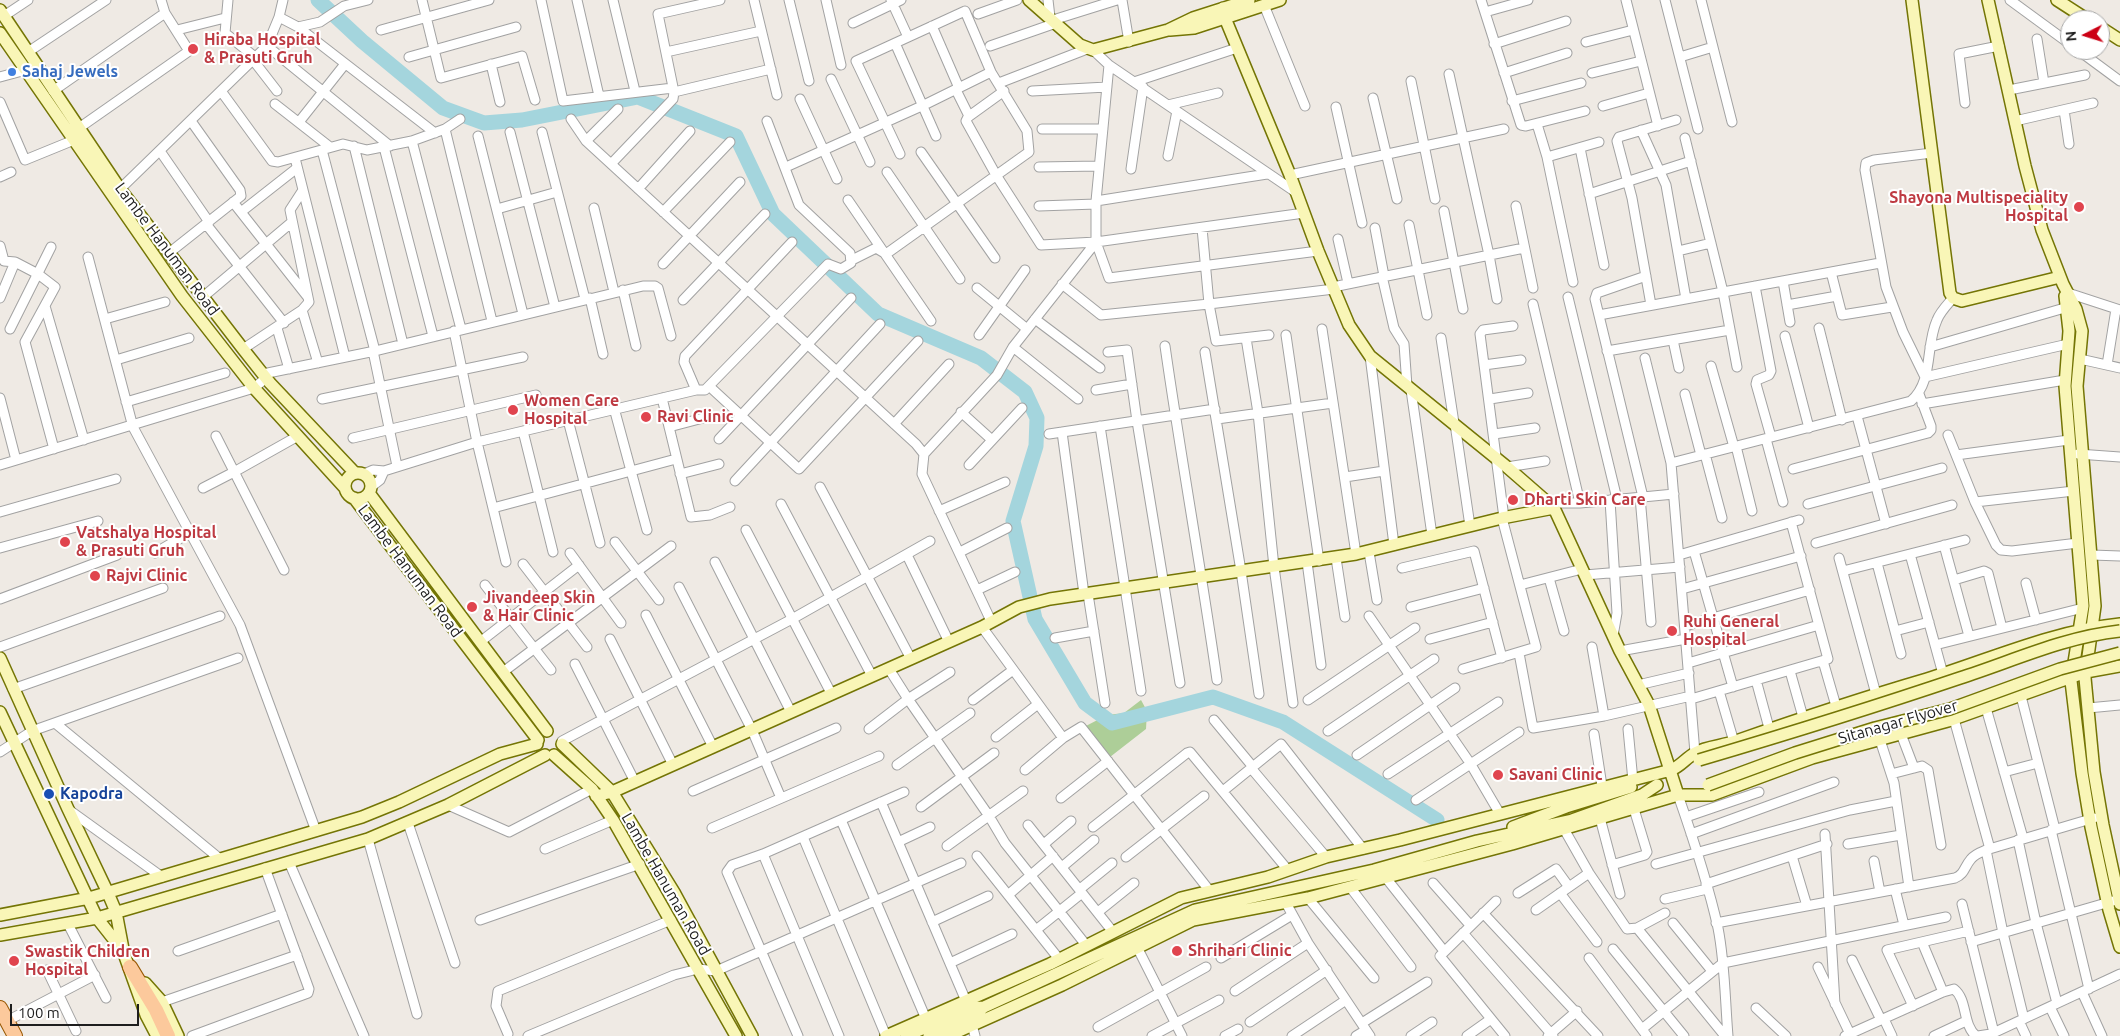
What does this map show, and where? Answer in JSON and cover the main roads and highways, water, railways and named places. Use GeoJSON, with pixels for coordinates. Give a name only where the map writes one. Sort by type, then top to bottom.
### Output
{"type":"FeatureCollection","features":[{"type":"Feature","properties":{"kind":"main road"},"geometry":{"type":"LineString","coordinates":[[130,967],[156,1010],[168,1036]]}},
{"type":"Feature","properties":{"kind":"main road"},"geometry":{"type":"LineString","coordinates":[[0,1008],[15,1036]]}},
{"type":"Feature","properties":{"kind":"waterway"},"geometry":{"type":"LineString","coordinates":[[318,0],[362,41],[443,108],[484,123],[522,120],[638,97],[736,136],[773,214],[878,314],[981,358],[1025,392],[1037,418],[1036,446],[1013,521],[1035,619],[1085,703],[1112,723],[1213,697],[1283,722],[1437,820]]}},
{"type":"Feature","properties":{"kind":"place","name":"Hiraba Hospital & Prasuti Gruh"},"geometry":{"type":"Point","coordinates":[193,49]}},
{"type":"Feature","properties":{"kind":"place","name":"Sahaj Jewels"},"geometry":{"type":"Point","coordinates":[12,72]}},
{"type":"Feature","properties":{"kind":"place","name":"Shayona Multispeciality Hospital"},"geometry":{"type":"Point","coordinates":[2079,207]}},
{"type":"Feature","properties":{"kind":"place","name":"Women Care Hospital"},"geometry":{"type":"Point","coordinates":[513,410]}},
{"type":"Feature","properties":{"kind":"place","name":"Ravi Clinic"},"geometry":{"type":"Point","coordinates":[646,417]}},
{"type":"Feature","properties":{"kind":"place","name":"Dharti Skin Care"},"geometry":{"type":"Point","coordinates":[1513,500]}},
{"type":"Feature","properties":{"kind":"place","name":"Vatshalya Hospital & Prasuti Gruh"},"geometry":{"type":"Point","coordinates":[65,542]}},
{"type":"Feature","properties":{"kind":"place","name":"Rajvi Clinic"},"geometry":{"type":"Point","coordinates":[95,576]}},
{"type":"Feature","properties":{"kind":"place","name":"Jivandeep Skin & Hair Clinic"},"geometry":{"type":"Point","coordinates":[472,607]}},
{"type":"Feature","properties":{"kind":"place","name":"Ruhi General Hospital"},"geometry":{"type":"Point","coordinates":[1672,631]}},
{"type":"Feature","properties":{"kind":"place","name":"Savani Clinic"},"geometry":{"type":"Point","coordinates":[1498,775]}},
{"type":"Feature","properties":{"kind":"place","name":"Kapodra"},"geometry":{"type":"Point","coordinates":[49,794]}},
{"type":"Feature","properties":{"kind":"place","name":"Shrihari Clinic"},"geometry":{"type":"Point","coordinates":[1177,951]}},
{"type":"Feature","properties":{"kind":"place","name":"Swastik Children Hospital"},"geometry":{"type":"Point","coordinates":[14,961]}}]}
